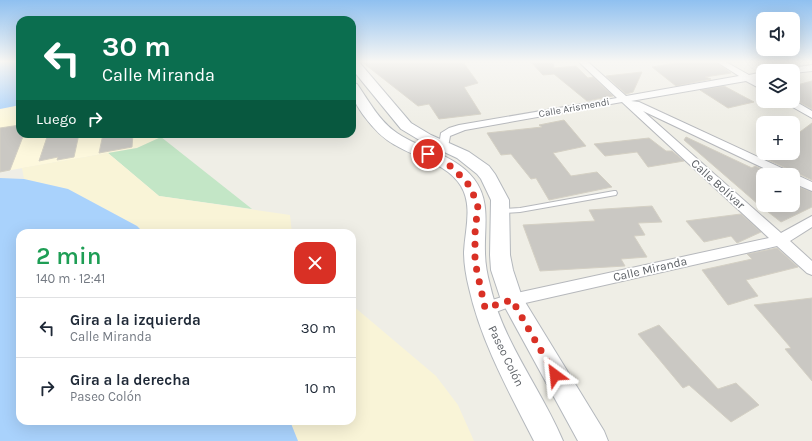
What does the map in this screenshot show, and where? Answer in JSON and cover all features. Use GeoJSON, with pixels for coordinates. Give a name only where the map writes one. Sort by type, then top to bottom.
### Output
{"type":"FeatureCollection","features":[{"type":"Feature","properties":{"kind":"street"},"geometry":{"type":"LineString","coordinates":[[370,83],[406,126],[411,130],[463,155],[483,170],[495,188],[500,200],[501,211],[500,254],[502,270],[512,300],[594,441]]}},
{"type":"Feature","properties":{"kind":"street"},"geometry":{"type":"LineString","coordinates":[[606,83],[624,98],[772,168]]}},
{"type":"Feature","properties":{"kind":"street","name":"Calle Arismendi"},"geometry":{"type":"LineString","coordinates":[[444,145],[445,135],[453,130],[713,83]]}},
{"type":"Feature","properties":{"kind":"street","name":"Paseo Colón"},"geometry":{"type":"LineString","coordinates":[[356,92],[382,128],[391,136],[409,147],[442,161],[450,166],[468,184],[478,204],[475,233],[475,262],[485,308],[498,342],[549,441]]}},
{"type":"Feature","properties":{"kind":"street","name":"Calle Bolívar"},"geometry":{"type":"LineString","coordinates":[[624,98],[812,269]]}},
{"type":"Feature","properties":{"kind":"street"},"geometry":{"type":"LineString","coordinates":[[800,108],[812,115]]}},
{"type":"Feature","properties":{"kind":"street"},"geometry":{"type":"LineString","coordinates":[[391,136],[411,130]]}},
{"type":"Feature","properties":{"kind":"street"},"geometry":{"type":"LineString","coordinates":[[800,181],[812,187]]}},
{"type":"Feature","properties":{"kind":"street","name":"Calle Miranda"},"geometry":{"type":"LineString","coordinates":[[485,308],[512,300],[780,240],[812,221]]}},
{"type":"Feature","properties":{"kind":"lane"},"geometry":{"type":"LineString","coordinates":[[501,211],[539,207],[614,193]]}},
{"type":"Feature","properties":{"kind":"shaded area"},"geometry":{"type":"Polygon","coordinates":[[[16,106],[16,138],[160,138],[137,148],[0,172],[0,109],[16,106]]]}},
{"type":"Feature","properties":{"kind":"green space"},"geometry":{"type":"Polygon","coordinates":[[[159,138],[162,138],[252,209],[159,196],[108,153],[137,148],[159,138]]]}},
{"type":"Feature","properties":{"kind":"sand"},"geometry":{"type":"Polygon","coordinates":[[[108,153],[159,196],[290,215],[292,229],[140,229],[68,189],[24,179],[22,168],[108,153]]]}},
{"type":"Feature","properties":{"kind":"sand"},"geometry":{"type":"Polygon","coordinates":[[[356,308],[436,376],[458,405],[474,441],[298,441],[292,425],[356,425],[356,308]]]}},
{"type":"Feature","properties":{"kind":"water"},"geometry":{"type":"Polygon","coordinates":[[[0,83],[16,83],[16,106],[0,109],[0,83]]]}},
{"type":"Feature","properties":{"kind":"water"},"geometry":{"type":"Polygon","coordinates":[[[0,178],[24,179],[68,189],[140,229],[16,229],[16,425],[292,425],[298,441],[0,441],[0,178]]]}},
{"type":"Feature","properties":{"kind":"building"},"geometry":{"type":"Polygon","coordinates":[[[388,83],[478,83],[464,87],[481,114],[439,119],[429,104],[418,106],[388,83]]]}},
{"type":"Feature","properties":{"kind":"building"},"geometry":{"type":"Polygon","coordinates":[[[564,83],[599,83],[613,96],[587,101],[564,83]]]}},
{"type":"Feature","properties":{"kind":"building"},"geometry":{"type":"Polygon","coordinates":[[[613,83],[637,83],[633,92],[626,94],[613,83]]]}},
{"type":"Feature","properties":{"kind":"building"},"geometry":{"type":"Polygon","coordinates":[[[672,83],[693,83],[676,86],[672,83]]]}},
{"type":"Feature","properties":{"kind":"building"},"geometry":{"type":"Polygon","coordinates":[[[812,83],[812,109],[800,103],[800,84],[812,83]]]}},
{"type":"Feature","properties":{"kind":"building"},"geometry":{"type":"Polygon","coordinates":[[[724,86],[754,102],[728,108],[700,90],[724,86]]]}},
{"type":"Feature","properties":{"kind":"building"},"geometry":{"type":"Polygon","coordinates":[[[564,120],[586,146],[553,153],[571,176],[597,172],[612,187],[549,200],[536,178],[531,179],[511,154],[501,155],[487,133],[542,127],[539,125],[564,120]]]}},
{"type":"Feature","properties":{"kind":"building"},"geometry":{"type":"Polygon","coordinates":[[[812,123],[812,180],[800,174],[800,168],[786,168],[768,160],[800,160],[800,132],[812,123]]]}},
{"type":"Feature","properties":{"kind":"building"},"geometry":{"type":"Polygon","coordinates":[[[16,126],[16,138],[22,138],[10,170],[0,172],[0,128],[16,126]]]}},
{"type":"Feature","properties":{"kind":"building"},"geometry":{"type":"Polygon","coordinates":[[[686,137],[752,168],[755,166],[759,168],[756,168],[756,202],[684,140],[686,137]]]}},
{"type":"Feature","properties":{"kind":"building"},"geometry":{"type":"Polygon","coordinates":[[[47,138],[78,138],[74,157],[57,160],[58,157],[39,161],[47,138]]]}},
{"type":"Feature","properties":{"kind":"building"},"geometry":{"type":"Polygon","coordinates":[[[102,138],[133,138],[132,147],[99,153],[102,138]]]}},
{"type":"Feature","properties":{"kind":"building"},"geometry":{"type":"Polygon","coordinates":[[[649,138],[666,151],[672,151],[684,161],[648,167],[637,152],[605,156],[594,144],[649,138]]]}},
{"type":"Feature","properties":{"kind":"building"},"geometry":{"type":"Polygon","coordinates":[[[800,188],[812,192],[812,207],[781,222],[768,212],[800,212],[800,188]]]}},
{"type":"Feature","properties":{"kind":"building"},"geometry":{"type":"Polygon","coordinates":[[[652,206],[662,222],[638,223],[645,235],[634,236],[647,257],[621,259],[625,266],[540,271],[523,225],[595,221],[589,210],[652,206]]]}},
{"type":"Feature","properties":{"kind":"building"},"geometry":{"type":"Polygon","coordinates":[[[741,214],[761,232],[737,243],[731,236],[704,242],[686,221],[741,214]]]}},
{"type":"Feature","properties":{"kind":"building"},"geometry":{"type":"Polygon","coordinates":[[[777,248],[798,267],[746,280],[758,296],[728,305],[702,270],[752,259],[747,254],[777,248]]]}},
{"type":"Feature","properties":{"kind":"building"},"geometry":{"type":"Polygon","coordinates":[[[812,298],[812,381],[785,349],[791,348],[754,305],[812,298]]]}},
{"type":"Feature","properties":{"kind":"building"},"geometry":{"type":"Polygon","coordinates":[[[659,325],[718,389],[736,383],[759,405],[731,422],[689,385],[683,388],[638,334],[659,325]]]}},
{"type":"Feature","properties":{"kind":"route"},"geometry":{"type":"LineString","coordinates":[[428,154],[450,166],[463,178],[468,184],[478,204],[474,249],[477,277],[485,308],[512,300],[555,375]]}}]}
